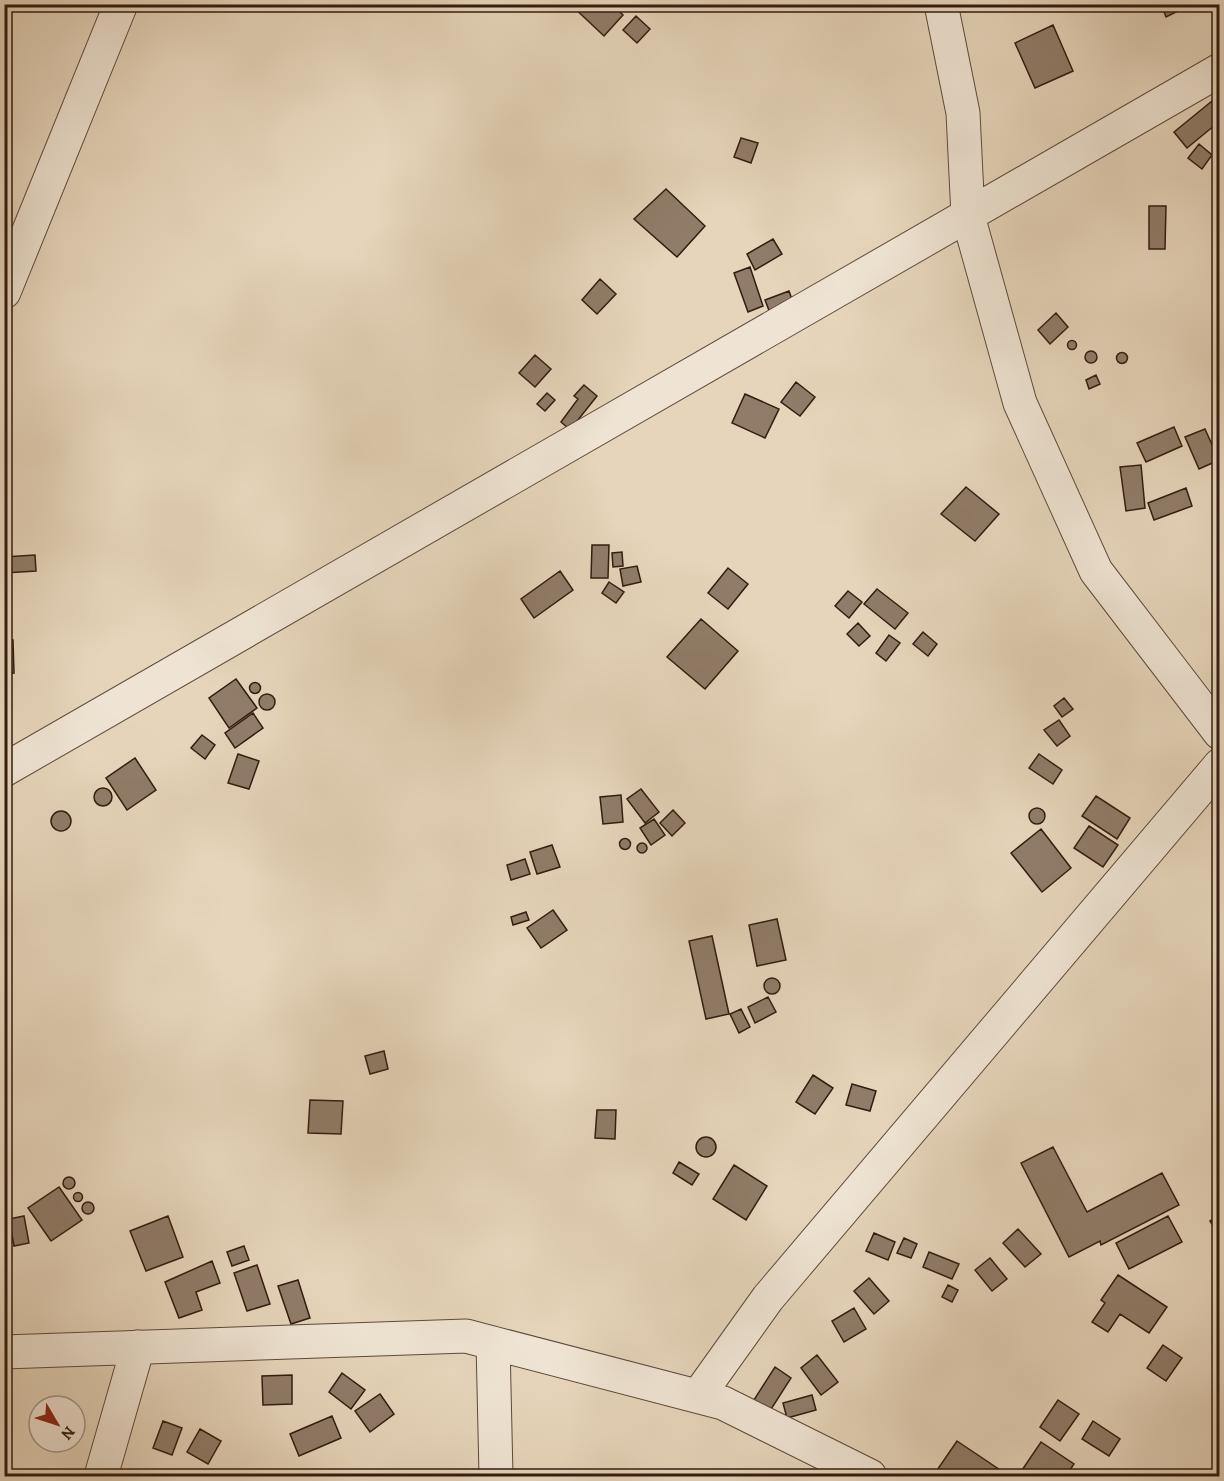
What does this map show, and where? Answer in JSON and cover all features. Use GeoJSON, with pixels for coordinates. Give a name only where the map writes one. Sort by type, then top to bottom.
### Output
{"type":"FeatureCollection","features":[{"type":"Feature","properties":{"kind":"street"},"geometry":{"type":"LineString","coordinates":[[4,292],[121,4]]}},
{"type":"Feature","properties":{"kind":"street"},"geometry":{"type":"LineString","coordinates":[[940,4],[963,113],[968,216],[1020,402],[1096,571],[1220,733]]}},
{"type":"Feature","properties":{"kind":"street"},"geometry":{"type":"LineString","coordinates":[[4,770],[1220,70]]}},
{"type":"Feature","properties":{"kind":"street"},"geometry":{"type":"LineString","coordinates":[[698,1396],[768,1298],[1220,765]]}},
{"type":"Feature","properties":{"kind":"street"},"geometry":{"type":"LineString","coordinates":[[4,1352],[466,1336],[723,1403],[870,1476]]}},
{"type":"Feature","properties":{"kind":"street"},"geometry":{"type":"LineString","coordinates":[[493,1342],[496,1476]]}},
{"type":"Feature","properties":{"kind":"street"},"geometry":{"type":"LineString","coordinates":[[101,1476],[138,1347]]}},
{"type":"Feature","properties":{"kind":"building"},"geometry":{"type":"Polygon","coordinates":[[[570,4],[612,4],[623,15],[604,36],[570,4]]]}},
{"type":"Feature","properties":{"kind":"building"},"geometry":{"type":"Polygon","coordinates":[[[1161,4],[1183,4],[1184,8],[1166,17],[1161,4]]]}},
{"type":"Feature","properties":{"kind":"building"},"geometry":{"type":"Polygon","coordinates":[[[636,16],[650,29],[637,43],[623,30],[636,16]]]}},
{"type":"Feature","properties":{"kind":"building"},"geometry":{"type":"Polygon","coordinates":[[[1053,25],[1073,71],[1035,88],[1015,43],[1053,25]]]}},
{"type":"Feature","properties":{"kind":"building"},"geometry":{"type":"Polygon","coordinates":[[[1212,101],[1220,111],[1220,121],[1187,148],[1174,132],[1212,101]]]}},
{"type":"Feature","properties":{"kind":"building"},"geometry":{"type":"Polygon","coordinates":[[[741,138],[758,143],[751,163],[734,157],[741,138]]]}},
{"type":"Feature","properties":{"kind":"building"},"geometry":{"type":"Polygon","coordinates":[[[1199,144],[1212,155],[1202,169],[1188,158],[1199,144]]]}},
{"type":"Feature","properties":{"kind":"building"},"geometry":{"type":"Polygon","coordinates":[[[666,189],[705,226],[677,257],[634,219],[666,189]]]}},
{"type":"Feature","properties":{"kind":"building"},"geometry":{"type":"Polygon","coordinates":[[[1149,206],[1166,206],[1165,249],[1149,249],[1149,206]]]}},
{"type":"Feature","properties":{"kind":"building"},"geometry":{"type":"Polygon","coordinates":[[[773,239],[782,254],[755,270],[747,254],[773,239]]]}},
{"type":"Feature","properties":{"kind":"building"},"geometry":{"type":"Polygon","coordinates":[[[750,267],[763,306],[748,312],[734,273],[750,267]]]}},
{"type":"Feature","properties":{"kind":"building"},"geometry":{"type":"Polygon","coordinates":[[[600,279],[616,294],[597,314],[582,300],[600,279]]]}},
{"type":"Feature","properties":{"kind":"building"},"geometry":{"type":"Polygon","coordinates":[[[789,291],[794,305],[770,313],[765,300],[789,291]]]}},
{"type":"Feature","properties":{"kind":"building"},"geometry":{"type":"Polygon","coordinates":[[[1056,313],[1068,327],[1050,344],[1038,330],[1056,313]]]}},
{"type":"Feature","properties":{"kind":"building"},"geometry":{"type":"Polygon","coordinates":[[[1072,340],[1077,345],[1072,350],[1067,345],[1072,340]]]}},
{"type":"Feature","properties":{"kind":"building"},"geometry":{"type":"Polygon","coordinates":[[[1091,351],[1097,357],[1091,363],[1085,357],[1091,351]]]}},
{"type":"Feature","properties":{"kind":"building"},"geometry":{"type":"Polygon","coordinates":[[[1122,353],[1126,354],[1126,362],[1122,363],[1118,362],[1117,358],[1118,354],[1122,353]]]}},
{"type":"Feature","properties":{"kind":"building"},"geometry":{"type":"Polygon","coordinates":[[[535,355],[551,369],[535,387],[519,373],[535,355]]]}},
{"type":"Feature","properties":{"kind":"building"},"geometry":{"type":"Polygon","coordinates":[[[1096,375],[1100,384],[1089,389],[1086,380],[1096,375]]]}},
{"type":"Feature","properties":{"kind":"building"},"geometry":{"type":"Polygon","coordinates":[[[796,382],[815,397],[800,416],[781,402],[796,382]]]}},
{"type":"Feature","properties":{"kind":"building"},"geometry":{"type":"Polygon","coordinates":[[[584,385],[597,396],[570,430],[561,422],[578,399],[574,396],[584,385]]]}},
{"type":"Feature","properties":{"kind":"building"},"geometry":{"type":"Polygon","coordinates":[[[547,393],[555,400],[545,411],[537,404],[547,393]]]}},
{"type":"Feature","properties":{"kind":"building"},"geometry":{"type":"Polygon","coordinates":[[[745,394],[779,409],[765,438],[732,423],[745,394]]]}},
{"type":"Feature","properties":{"kind":"building"},"geometry":{"type":"Polygon","coordinates":[[[1174,427],[1182,446],[1146,462],[1137,443],[1174,427]]]}},
{"type":"Feature","properties":{"kind":"building"},"geometry":{"type":"Polygon","coordinates":[[[1205,429],[1219,460],[1199,469],[1185,437],[1205,429]]]}},
{"type":"Feature","properties":{"kind":"building"},"geometry":{"type":"Polygon","coordinates":[[[1141,465],[1145,508],[1126,511],[1120,467],[1141,465]]]}},
{"type":"Feature","properties":{"kind":"building"},"geometry":{"type":"Polygon","coordinates":[[[966,487],[999,514],[975,541],[941,514],[966,487]]]}},
{"type":"Feature","properties":{"kind":"building"},"geometry":{"type":"Polygon","coordinates":[[[1186,488],[1192,506],[1154,520],[1148,503],[1186,488]]]}},
{"type":"Feature","properties":{"kind":"building"},"geometry":{"type":"Polygon","coordinates":[[[592,545],[609,545],[608,578],[591,578],[592,545]]]}},
{"type":"Feature","properties":{"kind":"building"},"geometry":{"type":"Polygon","coordinates":[[[622,552],[623,566],[613,567],[612,553],[622,552]]]}},
{"type":"Feature","properties":{"kind":"building"},"geometry":{"type":"Polygon","coordinates":[[[35,555],[36,571],[4,573],[4,557],[35,555]]]}},
{"type":"Feature","properties":{"kind":"building"},"geometry":{"type":"Polygon","coordinates":[[[637,566],[641,582],[623,586],[620,569],[637,566]]]}},
{"type":"Feature","properties":{"kind":"building"},"geometry":{"type":"Polygon","coordinates":[[[728,568],[748,584],[728,609],[708,593],[728,568]]]}},
{"type":"Feature","properties":{"kind":"building"},"geometry":{"type":"Polygon","coordinates":[[[560,571],[573,590],[534,618],[521,599],[560,571]]]}},
{"type":"Feature","properties":{"kind":"building"},"geometry":{"type":"Polygon","coordinates":[[[609,582],[624,592],[616,603],[602,593],[609,582]]]}},
{"type":"Feature","properties":{"kind":"building"},"geometry":{"type":"Polygon","coordinates":[[[877,589],[908,613],[895,629],[864,604],[877,589]]]}},
{"type":"Feature","properties":{"kind":"building"},"geometry":{"type":"Polygon","coordinates":[[[848,591],[862,602],[849,618],[835,606],[848,591]]]}},
{"type":"Feature","properties":{"kind":"building"},"geometry":{"type":"Polygon","coordinates":[[[701,619],[738,651],[705,689],[667,657],[701,619]]]}},
{"type":"Feature","properties":{"kind":"building"},"geometry":{"type":"Polygon","coordinates":[[[858,623],[870,636],[859,646],[847,634],[858,623]]]}},
{"type":"Feature","properties":{"kind":"building"},"geometry":{"type":"Polygon","coordinates":[[[923,632],[937,644],[928,656],[913,644],[923,632]]]}},
{"type":"Feature","properties":{"kind":"building"},"geometry":{"type":"Polygon","coordinates":[[[889,635],[900,643],[886,661],[876,653],[889,635]]]}},
{"type":"Feature","properties":{"kind":"building"},"geometry":{"type":"Polygon","coordinates":[[[4,640],[13,640],[14,673],[4,674],[4,640]]]}},
{"type":"Feature","properties":{"kind":"building"},"geometry":{"type":"Polygon","coordinates":[[[236,679],[257,708],[229,728],[209,698],[236,679]]]}},
{"type":"Feature","properties":{"kind":"building"},"geometry":{"type":"Polygon","coordinates":[[[255,683],[259,684],[259,692],[255,693],[251,692],[250,688],[251,684],[255,683]]]}},
{"type":"Feature","properties":{"kind":"building"},"geometry":{"type":"Polygon","coordinates":[[[267,694],[273,696],[275,702],[273,708],[267,710],[261,708],[259,702],[261,696],[267,694]]]}},
{"type":"Feature","properties":{"kind":"building"},"geometry":{"type":"Polygon","coordinates":[[[1064,698],[1073,709],[1062,717],[1054,706],[1064,698]]]}},
{"type":"Feature","properties":{"kind":"building"},"geometry":{"type":"Polygon","coordinates":[[[253,713],[263,728],[235,748],[225,733],[253,713]]]}},
{"type":"Feature","properties":{"kind":"building"},"geometry":{"type":"Polygon","coordinates":[[[1059,720],[1070,736],[1057,746],[1044,730],[1059,720]]]}},
{"type":"Feature","properties":{"kind":"building"},"geometry":{"type":"Polygon","coordinates":[[[202,735],[215,745],[205,759],[191,748],[202,735]]]}},
{"type":"Feature","properties":{"kind":"building"},"geometry":{"type":"Polygon","coordinates":[[[238,754],[259,761],[249,789],[228,783],[238,754]]]}},
{"type":"Feature","properties":{"kind":"building"},"geometry":{"type":"Polygon","coordinates":[[[1039,754],[1062,770],[1053,784],[1029,768],[1039,754]]]}},
{"type":"Feature","properties":{"kind":"building"},"geometry":{"type":"Polygon","coordinates":[[[135,758],[156,790],[127,810],[106,778],[135,758]]]}},
{"type":"Feature","properties":{"kind":"building"},"geometry":{"type":"Polygon","coordinates":[[[99,788],[107,788],[112,793],[110,804],[99,806],[94,801],[94,793],[99,788]]]}},
{"type":"Feature","properties":{"kind":"building"},"geometry":{"type":"Polygon","coordinates":[[[641,789],[659,812],[645,823],[627,799],[641,789]]]}},
{"type":"Feature","properties":{"kind":"building"},"geometry":{"type":"Polygon","coordinates":[[[621,795],[623,822],[603,824],[600,797],[621,795]]]}},
{"type":"Feature","properties":{"kind":"building"},"geometry":{"type":"Polygon","coordinates":[[[1096,796],[1130,818],[1117,839],[1082,816],[1096,796]]]}},
{"type":"Feature","properties":{"kind":"building"},"geometry":{"type":"Polygon","coordinates":[[[1034,808],[1040,808],[1045,816],[1043,822],[1034,824],[1029,819],[1029,813],[1034,808]]]}},
{"type":"Feature","properties":{"kind":"building"},"geometry":{"type":"Polygon","coordinates":[[[673,810],[685,823],[672,836],[660,823],[673,810]]]}},
{"type":"Feature","properties":{"kind":"building"},"geometry":{"type":"Polygon","coordinates":[[[61,811],[68,814],[71,821],[68,828],[61,831],[54,828],[51,821],[54,814],[61,811]]]}},
{"type":"Feature","properties":{"kind":"building"},"geometry":{"type":"Polygon","coordinates":[[[654,819],[665,835],[651,845],[640,828],[654,819]]]}},
{"type":"Feature","properties":{"kind":"building"},"geometry":{"type":"Polygon","coordinates":[[[1089,826],[1118,845],[1103,867],[1074,848],[1089,826]]]}},
{"type":"Feature","properties":{"kind":"building"},"geometry":{"type":"Polygon","coordinates":[[[1041,829],[1071,868],[1042,892],[1011,853],[1041,829]]]}},
{"type":"Feature","properties":{"kind":"building"},"geometry":{"type":"Polygon","coordinates":[[[625,839],[629,840],[629,848],[625,849],[621,848],[620,844],[621,840],[625,839]]]}},
{"type":"Feature","properties":{"kind":"building"},"geometry":{"type":"Polygon","coordinates":[[[642,843],[646,844],[646,852],[642,853],[638,852],[637,848],[638,844],[642,843]]]}},
{"type":"Feature","properties":{"kind":"building"},"geometry":{"type":"Polygon","coordinates":[[[552,845],[560,867],[537,874],[530,852],[552,845]]]}},
{"type":"Feature","properties":{"kind":"building"},"geometry":{"type":"Polygon","coordinates":[[[525,859],[530,874],[511,880],[507,865],[525,859]]]}},
{"type":"Feature","properties":{"kind":"building"},"geometry":{"type":"Polygon","coordinates":[[[553,910],[567,930],[541,948],[527,928],[553,910]]]}},
{"type":"Feature","properties":{"kind":"building"},"geometry":{"type":"Polygon","coordinates":[[[526,912],[529,920],[513,925],[511,917],[526,912]]]}},
{"type":"Feature","properties":{"kind":"building"},"geometry":{"type":"Polygon","coordinates":[[[777,919],[786,960],[757,966],[749,925],[777,919]]]}},
{"type":"Feature","properties":{"kind":"building"},"geometry":{"type":"Polygon","coordinates":[[[712,936],[729,1014],[706,1019],[689,941],[712,936]]]}},
{"type":"Feature","properties":{"kind":"building"},"geometry":{"type":"Polygon","coordinates":[[[772,978],[780,986],[772,994],[764,986],[772,978]]]}},
{"type":"Feature","properties":{"kind":"building"},"geometry":{"type":"Polygon","coordinates":[[[768,997],[776,1012],[755,1023],[748,1007],[768,997]]]}},
{"type":"Feature","properties":{"kind":"building"},"geometry":{"type":"Polygon","coordinates":[[[741,1009],[750,1027],[739,1033],[730,1014],[741,1009]]]}},
{"type":"Feature","properties":{"kind":"building"},"geometry":{"type":"Polygon","coordinates":[[[384,1051],[388,1069],[370,1074],[365,1056],[384,1051]]]}},
{"type":"Feature","properties":{"kind":"building"},"geometry":{"type":"Polygon","coordinates":[[[813,1075],[833,1088],[815,1114],[796,1102],[813,1075]]]}},
{"type":"Feature","properties":{"kind":"building"},"geometry":{"type":"Polygon","coordinates":[[[852,1084],[876,1091],[870,1111],[846,1105],[852,1084]]]}},
{"type":"Feature","properties":{"kind":"building"},"geometry":{"type":"Polygon","coordinates":[[[310,1100],[343,1101],[341,1134],[308,1133],[310,1100]]]}},
{"type":"Feature","properties":{"kind":"building"},"geometry":{"type":"Polygon","coordinates":[[[597,1110],[616,1110],[615,1139],[595,1138],[597,1110]]]}},
{"type":"Feature","properties":{"kind":"building"},"geometry":{"type":"Polygon","coordinates":[[[706,1137],[713,1140],[716,1147],[713,1154],[706,1157],[699,1154],[696,1147],[699,1140],[706,1137]]]}},
{"type":"Feature","properties":{"kind":"building"},"geometry":{"type":"Polygon","coordinates":[[[1053,1147],[1087,1212],[1162,1173],[1179,1205],[1101,1245],[1100,1241],[1069,1257],[1021,1163],[1053,1147]]]}},
{"type":"Feature","properties":{"kind":"building"},"geometry":{"type":"Polygon","coordinates":[[[679,1162],[699,1174],[692,1185],[673,1173],[679,1162]]]}},
{"type":"Feature","properties":{"kind":"building"},"geometry":{"type":"Polygon","coordinates":[[[734,1165],[767,1186],[746,1220],[713,1199],[734,1165]]]}},
{"type":"Feature","properties":{"kind":"building"},"geometry":{"type":"Polygon","coordinates":[[[71,1177],[75,1183],[71,1189],[67,1189],[63,1181],[71,1177]]]}},
{"type":"Feature","properties":{"kind":"building"},"geometry":{"type":"Polygon","coordinates":[[[59,1187],[82,1220],[51,1241],[28,1208],[59,1187]]]}},
{"type":"Feature","properties":{"kind":"building"},"geometry":{"type":"Polygon","coordinates":[[[78,1193],[82,1197],[78,1201],[74,1197],[78,1193]]]}},
{"type":"Feature","properties":{"kind":"building"},"geometry":{"type":"Polygon","coordinates":[[[88,1202],[94,1208],[88,1214],[82,1208],[88,1202]]]}},
{"type":"Feature","properties":{"kind":"building"},"geometry":{"type":"Polygon","coordinates":[[[1220,1215],[1220,1237],[1210,1221],[1220,1215]]]}},
{"type":"Feature","properties":{"kind":"building"},"geometry":{"type":"Polygon","coordinates":[[[24,1216],[29,1243],[14,1246],[9,1219],[24,1216]]]}},
{"type":"Feature","properties":{"kind":"building"},"geometry":{"type":"Polygon","coordinates":[[[168,1216],[183,1257],[146,1271],[130,1231],[168,1216]]]}},
{"type":"Feature","properties":{"kind":"building"},"geometry":{"type":"Polygon","coordinates":[[[1168,1216],[1182,1242],[1129,1269],[1116,1243],[1168,1216]]]}},
{"type":"Feature","properties":{"kind":"building"},"geometry":{"type":"Polygon","coordinates":[[[1018,1229],[1041,1254],[1025,1267],[1003,1243],[1018,1229]]]}},
{"type":"Feature","properties":{"kind":"building"},"geometry":{"type":"Polygon","coordinates":[[[874,1233],[895,1242],[888,1260],[866,1251],[874,1233]]]}},
{"type":"Feature","properties":{"kind":"building"},"geometry":{"type":"Polygon","coordinates":[[[904,1238],[917,1244],[911,1258],[897,1253],[904,1238]]]}},
{"type":"Feature","properties":{"kind":"building"},"geometry":{"type":"Polygon","coordinates":[[[244,1246],[249,1260],[232,1266],[227,1252],[244,1246]]]}},
{"type":"Feature","properties":{"kind":"building"},"geometry":{"type":"Polygon","coordinates":[[[929,1252],[959,1264],[952,1279],[923,1267],[929,1252]]]}},
{"type":"Feature","properties":{"kind":"building"},"geometry":{"type":"Polygon","coordinates":[[[990,1258],[1007,1279],[992,1291],[975,1270],[990,1258]]]}},
{"type":"Feature","properties":{"kind":"building"},"geometry":{"type":"Polygon","coordinates":[[[212,1261],[220,1283],[196,1292],[202,1310],[179,1318],[165,1282],[212,1261]]]}},
{"type":"Feature","properties":{"kind":"building"},"geometry":{"type":"Polygon","coordinates":[[[257,1265],[270,1304],[247,1311],[234,1273],[257,1265]]]}},
{"type":"Feature","properties":{"kind":"building"},"geometry":{"type":"Polygon","coordinates":[[[1118,1275],[1167,1307],[1149,1333],[1120,1314],[1108,1332],[1092,1322],[1105,1303],[1101,1300],[1118,1275]]]}},
{"type":"Feature","properties":{"kind":"building"},"geometry":{"type":"Polygon","coordinates":[[[869,1278],[889,1301],[874,1314],[854,1291],[869,1278]]]}},
{"type":"Feature","properties":{"kind":"building"},"geometry":{"type":"Polygon","coordinates":[[[298,1280],[310,1318],[291,1324],[278,1286],[298,1280]]]}},
{"type":"Feature","properties":{"kind":"building"},"geometry":{"type":"Polygon","coordinates":[[[948,1285],[958,1290],[952,1302],[942,1297],[948,1285]]]}},
{"type":"Feature","properties":{"kind":"building"},"geometry":{"type":"Polygon","coordinates":[[[854,1308],[866,1329],[844,1342],[832,1321],[854,1308]]]}},
{"type":"Feature","properties":{"kind":"building"},"geometry":{"type":"Polygon","coordinates":[[[1163,1345],[1182,1358],[1166,1381],[1147,1368],[1163,1345]]]}},
{"type":"Feature","properties":{"kind":"building"},"geometry":{"type":"Polygon","coordinates":[[[817,1355],[838,1382],[821,1395],[801,1368],[817,1355]]]}},
{"type":"Feature","properties":{"kind":"building"},"geometry":{"type":"Polygon","coordinates":[[[775,1367],[791,1378],[768,1414],[752,1403],[775,1367]]]}},
{"type":"Feature","properties":{"kind":"building"},"geometry":{"type":"Polygon","coordinates":[[[342,1373],[365,1390],[351,1409],[329,1392],[342,1373]]]}},
{"type":"Feature","properties":{"kind":"building"},"geometry":{"type":"Polygon","coordinates":[[[292,1375],[292,1404],[263,1405],[262,1376],[292,1375]]]}},
{"type":"Feature","properties":{"kind":"building"},"geometry":{"type":"Polygon","coordinates":[[[380,1394],[394,1414],[370,1432],[355,1411],[380,1394]]]}},
{"type":"Feature","properties":{"kind":"building"},"geometry":{"type":"Polygon","coordinates":[[[812,1395],[816,1410],[787,1418],[783,1403],[812,1395]]]}},
{"type":"Feature","properties":{"kind":"building"},"geometry":{"type":"Polygon","coordinates":[[[1058,1400],[1079,1414],[1060,1441],[1040,1427],[1058,1400]]]}},
{"type":"Feature","properties":{"kind":"building"},"geometry":{"type":"Polygon","coordinates":[[[332,1416],[341,1438],[299,1456],[290,1434],[332,1416]]]}},
{"type":"Feature","properties":{"kind":"building"},"geometry":{"type":"Polygon","coordinates":[[[163,1421],[182,1428],[172,1455],[153,1448],[163,1421]]]}},
{"type":"Feature","properties":{"kind":"building"},"geometry":{"type":"Polygon","coordinates":[[[1093,1421],[1120,1439],[1109,1456],[1082,1439],[1093,1421]]]}},
{"type":"Feature","properties":{"kind":"building"},"geometry":{"type":"Polygon","coordinates":[[[200,1429],[221,1441],[208,1464],[187,1452],[200,1429]]]}},
{"type":"Feature","properties":{"kind":"building"},"geometry":{"type":"Polygon","coordinates":[[[957,1441],[1003,1472],[1000,1476],[933,1476],[957,1441]]]}},
{"type":"Feature","properties":{"kind":"building"},"geometry":{"type":"Polygon","coordinates":[[[1041,1442],[1074,1464],[1066,1476],[1018,1476],[1041,1442]]]}}]}
